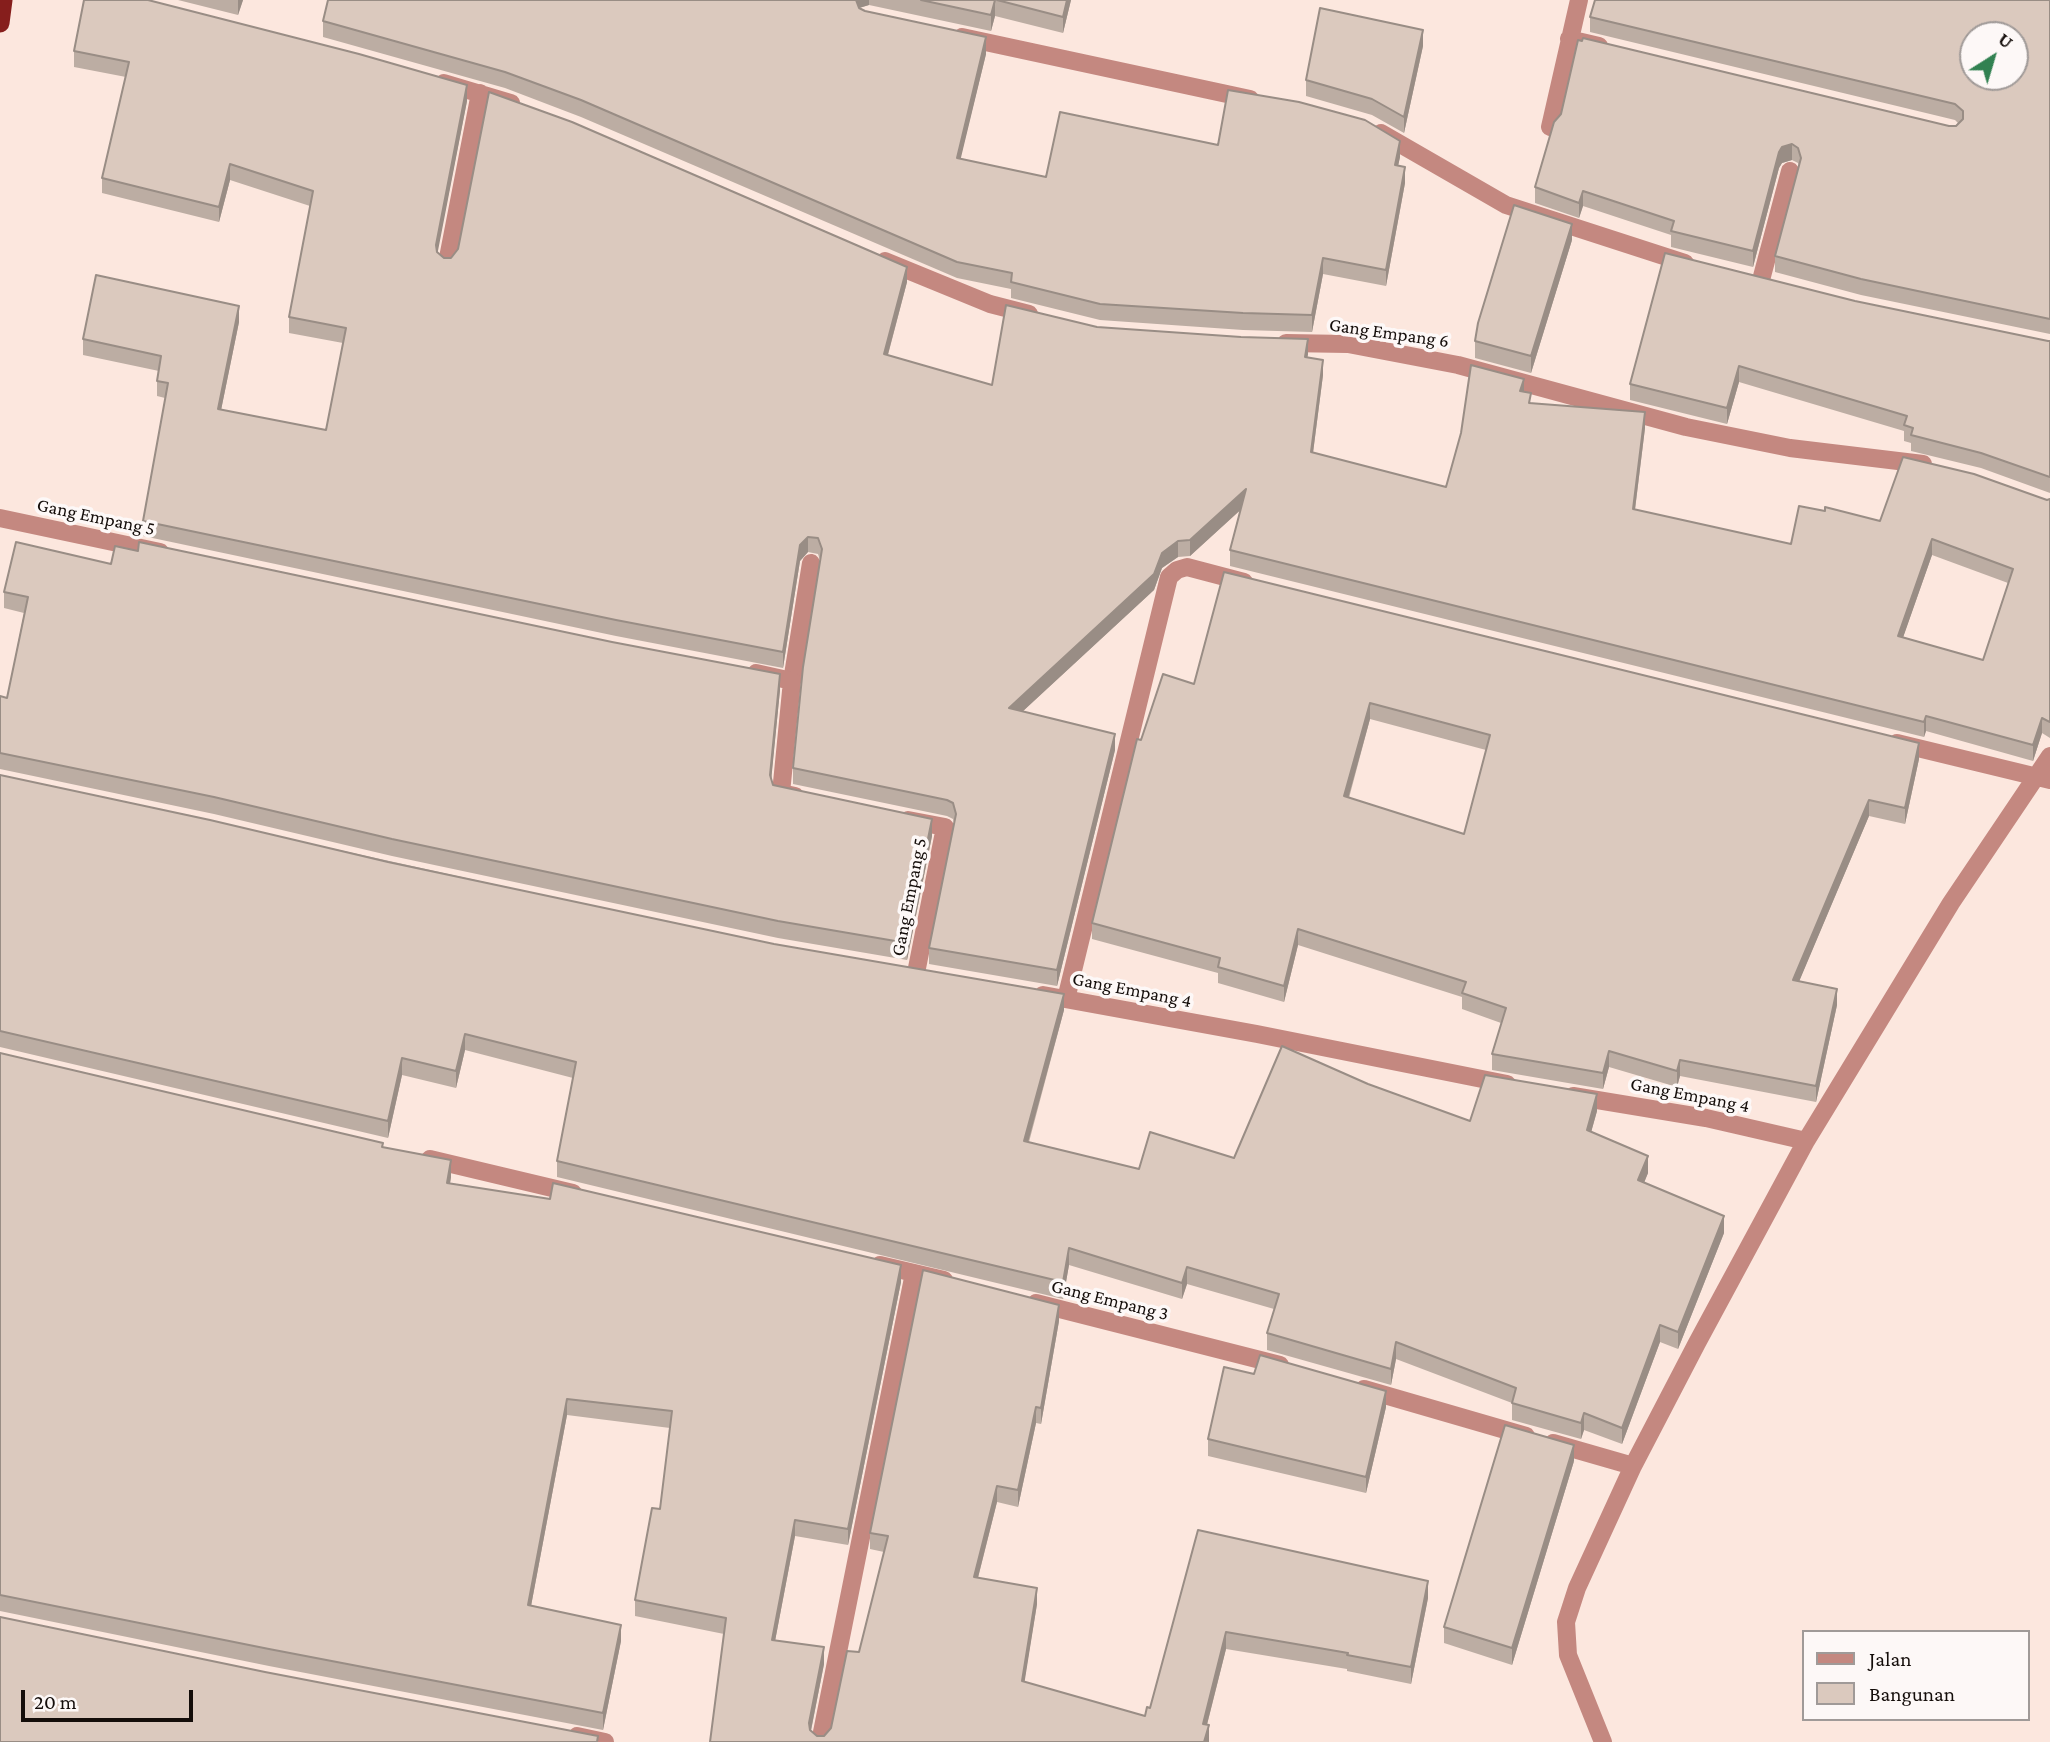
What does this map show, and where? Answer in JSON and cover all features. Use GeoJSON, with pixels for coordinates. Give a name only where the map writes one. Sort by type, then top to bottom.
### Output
{"type":"FeatureCollection","features":[{"type":"Feature","properties":{"kind":"highway"},"geometry":{"type":"LineString","coordinates":[[0,23],[4,0]]}},
{"type":"Feature","properties":{"kind":"street"},"geometry":{"type":"LineString","coordinates":[[1550,127],[1579,0]]}},
{"type":"Feature","properties":{"kind":"street"},"geometry":{"type":"LineString","coordinates":[[945,33],[1233,96],[1274,102]]}},
{"type":"Feature","properties":{"kind":"street"},"geometry":{"type":"LineString","coordinates":[[1569,39],[1621,51]]}},
{"type":"Feature","properties":{"kind":"street"},"geometry":{"type":"LineString","coordinates":[[427,78],[526,108]]}},
{"type":"Feature","properties":{"kind":"street"},"geometry":{"type":"LineString","coordinates":[[447,263],[480,93]]}},
{"type":"Feature","properties":{"kind":"street"},"geometry":{"type":"LineString","coordinates":[[1369,126],[1506,205],[1607,239],[1707,268]]}},
{"type":"Feature","properties":{"kind":"street"},"geometry":{"type":"LineString","coordinates":[[1761,280],[1790,171]]}},
{"type":"Feature","properties":{"kind":"street"},"geometry":{"type":"LineString","coordinates":[[867,254],[990,304],[1046,318]]}},
{"type":"Feature","properties":{"kind":"street","name":"Gang Empang 6"},"geometry":{"type":"LineString","coordinates":[[1268,342],[1348,344],[1458,365],[1686,427],[1790,448],[1919,463],[1942,469]]}},
{"type":"Feature","properties":{"kind":"street","name":"Gang Empang 5"},"geometry":{"type":"LineString","coordinates":[[0,518],[177,555]]}},
{"type":"Feature","properties":{"kind":"street"},"geometry":{"type":"LineString","coordinates":[[808,799],[781,793],[792,681],[811,564]]}},
{"type":"Feature","properties":{"kind":"street"},"geometry":{"type":"LineString","coordinates":[[1066,999],[1169,577],[1177,569],[1187,568],[1267,587]]}},
{"type":"Feature","properties":{"kind":"street"},"geometry":{"type":"LineString","coordinates":[[742,670],[792,681]]}},
{"type":"Feature","properties":{"kind":"street"},"geometry":{"type":"LineString","coordinates":[[1886,740],[2042,778]]}},
{"type":"Feature","properties":{"kind":"street"},"geometry":{"type":"LineString","coordinates":[[1603,1742],[1569,1655],[1566,1622],[1577,1588],[1633,1466],[1806,1141],[1951,903],[2042,778],[2050,756]]}},
{"type":"Feature","properties":{"kind":"street","name":"Gang Empang 5"},"geometry":{"type":"LineString","coordinates":[[890,816],[945,827],[916,973]]}},
{"type":"Feature","properties":{"kind":"street","name":"Gang Empang 4"},"geometry":{"type":"LineString","coordinates":[[1025,992],[1524,1087]]}},
{"type":"Feature","properties":{"kind":"street","name":"Gang Empang 4"},"geometry":{"type":"LineString","coordinates":[[1550,1092],[1706,1118],[1806,1141]]}},
{"type":"Feature","properties":{"kind":"street"},"geometry":{"type":"LineString","coordinates":[[417,1156],[592,1197]]}},
{"type":"Feature","properties":{"kind":"street"},"geometry":{"type":"LineString","coordinates":[[860,1260],[967,1286]]}},
{"type":"Feature","properties":{"kind":"street"},"geometry":{"type":"LineString","coordinates":[[820,1742],[914,1273]]}},
{"type":"Feature","properties":{"kind":"street","name":"Gang Empang 3"},"geometry":{"type":"LineString","coordinates":[[1019,1299],[1293,1369]]}},
{"type":"Feature","properties":{"kind":"street"},"geometry":{"type":"LineString","coordinates":[[1346,1384],[1633,1466]]}},
{"type":"Feature","properties":{"kind":"street"},"geometry":{"type":"LineString","coordinates":[[565,1734],[606,1742]]}},
{"type":"Feature","properties":{"kind":"building"},"geometry":{"type":"Polygon","coordinates":[[[84,0],[148,0],[359,54],[467,85],[436,245],[437,252],[444,258],[451,258],[458,249],[489,92],[572,122],[907,267],[884,354],[992,385],[1006,305],[1097,327],[1308,339],[1305,357],[1323,360],[1311,452],[1446,487],[1461,433],[1471,365],[1524,379],[1520,391],[1531,393],[1529,403],[1645,412],[1633,509],[1791,544],[1799,506],[1825,511],[1825,507],[1880,521],[1903,457],[1974,474],[2050,499],[2050,722],[2042,718],[2033,745],[1926,716],[1924,722],[1230,550],[1246,489],[1190,540],[1178,541],[1162,553],[1154,574],[1009,708],[1115,734],[1057,970],[929,948],[956,814],[953,803],[793,768],[803,667],[822,549],[818,538],[808,537],[800,545],[783,652],[616,620],[143,521],[168,383],[157,381],[161,356],[83,339],[96,275],[239,306],[218,409],[326,430],[346,328],[289,317],[313,191],[230,164],[219,207],[102,178],[129,62],[74,51],[84,0]],[[1932,539],[1898,636],[1983,660],[2013,569],[1932,539]]]}},
{"type":"Feature","properties":{"kind":"building"},"geometry":{"type":"Polygon","coordinates":[[[328,0],[856,0],[859,8],[865,11],[986,37],[957,158],[1046,177],[1060,112],[1218,145],[1228,90],[1299,102],[1365,120],[1400,141],[1395,165],[1405,167],[1386,270],[1323,258],[1312,315],[1100,304],[1011,282],[1012,273],[957,262],[581,100],[505,72],[323,21],[328,0]]]}},
{"type":"Feature","properties":{"kind":"building"},"geometry":{"type":"Polygon","coordinates":[[[921,0],[995,0],[991,15],[921,0]]]}},
{"type":"Feature","properties":{"kind":"building"},"geometry":{"type":"Polygon","coordinates":[[[997,0],[1067,0],[1063,17],[997,0]]]}},
{"type":"Feature","properties":{"kind":"building"},"geometry":{"type":"Polygon","coordinates":[[[1595,0],[2050,0],[2050,319],[1861,279],[1775,256],[1801,158],[1798,148],[1792,144],[1782,147],[1779,152],[1753,251],[1671,231],[1674,221],[1583,191],[1579,203],[1535,187],[1554,122],[1561,114],[1578,40],[1582,41],[1583,38],[1949,126],[1956,126],[1963,119],[1963,111],[1955,104],[1590,17],[1595,0]]]}},
{"type":"Feature","properties":{"kind":"building"},"geometry":{"type":"Polygon","coordinates":[[[1320,8],[1423,30],[1404,117],[1372,99],[1306,80],[1320,8]]]}},
{"type":"Feature","properties":{"kind":"building"},"geometry":{"type":"Polygon","coordinates":[[[1514,205],[1572,224],[1531,356],[1475,341],[1514,205]]]}},
{"type":"Feature","properties":{"kind":"building"},"geometry":{"type":"Polygon","coordinates":[[[1665,253],[1855,301],[2050,341],[2050,477],[1981,453],[1911,435],[1913,428],[1904,425],[1907,416],[1739,366],[1727,408],[1630,384],[1665,253]]]}},
{"type":"Feature","properties":{"kind":"building"},"geometry":{"type":"Polygon","coordinates":[[[16,542],[111,564],[115,546],[138,551],[139,542],[612,642],[780,674],[770,775],[773,785],[932,819],[907,943],[778,921],[392,839],[214,797],[0,753],[0,696],[7,698],[28,597],[4,592],[16,542]]]}},
{"type":"Feature","properties":{"kind":"building"},"geometry":{"type":"Polygon","coordinates":[[[1224,572],[1919,743],[1905,808],[1869,800],[1793,980],[1837,989],[1816,1086],[1680,1060],[1677,1071],[1609,1051],[1603,1073],[1492,1054],[1506,1008],[1462,993],[1466,982],[1298,929],[1284,986],[1218,967],[1220,958],[1092,923],[1137,739],[1141,740],[1163,674],[1194,684],[1224,572]],[[1370,703],[1344,796],[1464,834],[1490,735],[1370,703]]]}},
{"type":"Feature","properties":{"kind":"building"},"geometry":{"type":"Polygon","coordinates":[[[0,775],[388,862],[774,944],[1064,994],[1024,1141],[1139,1169],[1150,1132],[1234,1158],[1282,1046],[1368,1084],[1470,1121],[1485,1075],[1597,1094],[1587,1130],[1648,1156],[1638,1180],[1724,1216],[1678,1332],[1660,1325],[1622,1428],[1584,1413],[1581,1423],[1512,1403],[1516,1388],[1396,1342],[1391,1369],[1267,1333],[1279,1294],[1187,1267],[1182,1283],[1069,1248],[1063,1282],[557,1161],[576,1062],[465,1034],[456,1071],[402,1058],[388,1121],[0,1031],[0,775]]]}},
{"type":"Feature","properties":{"kind":"building"},"geometry":{"type":"Polygon","coordinates":[[[0,1053],[383,1143],[382,1147],[451,1160],[447,1183],[550,1199],[553,1183],[901,1265],[848,1529],[795,1520],[772,1640],[824,1647],[809,1723],[810,1730],[817,1736],[824,1736],[831,1728],[847,1651],[859,1652],[888,1536],[870,1533],[923,1270],[1059,1305],[1041,1408],[1036,1407],[1018,1490],[997,1486],[974,1577],[1037,1588],[1022,1681],[1145,1716],[1147,1707],[1150,1708],[1198,1530],[1428,1581],[1411,1667],[1226,1632],[1203,1724],[1209,1725],[1204,1742],[710,1742],[726,1618],[635,1600],[652,1508],[660,1509],[672,1411],[567,1399],[528,1605],[621,1625],[603,1713],[0,1595],[0,1053]]]}},
{"type":"Feature","properties":{"kind":"building"},"geometry":{"type":"Polygon","coordinates":[[[1260,1355],[1386,1391],[1366,1477],[1208,1439],[1224,1367],[1254,1374],[1260,1355]]]}},
{"type":"Feature","properties":{"kind":"building"},"geometry":{"type":"Polygon","coordinates":[[[1505,1425],[1574,1445],[1512,1648],[1444,1627],[1505,1425]]]}},
{"type":"Feature","properties":{"kind":"building"},"geometry":{"type":"Polygon","coordinates":[[[0,1617],[265,1672],[598,1736],[597,1742],[0,1742],[0,1617]]]}}]}
